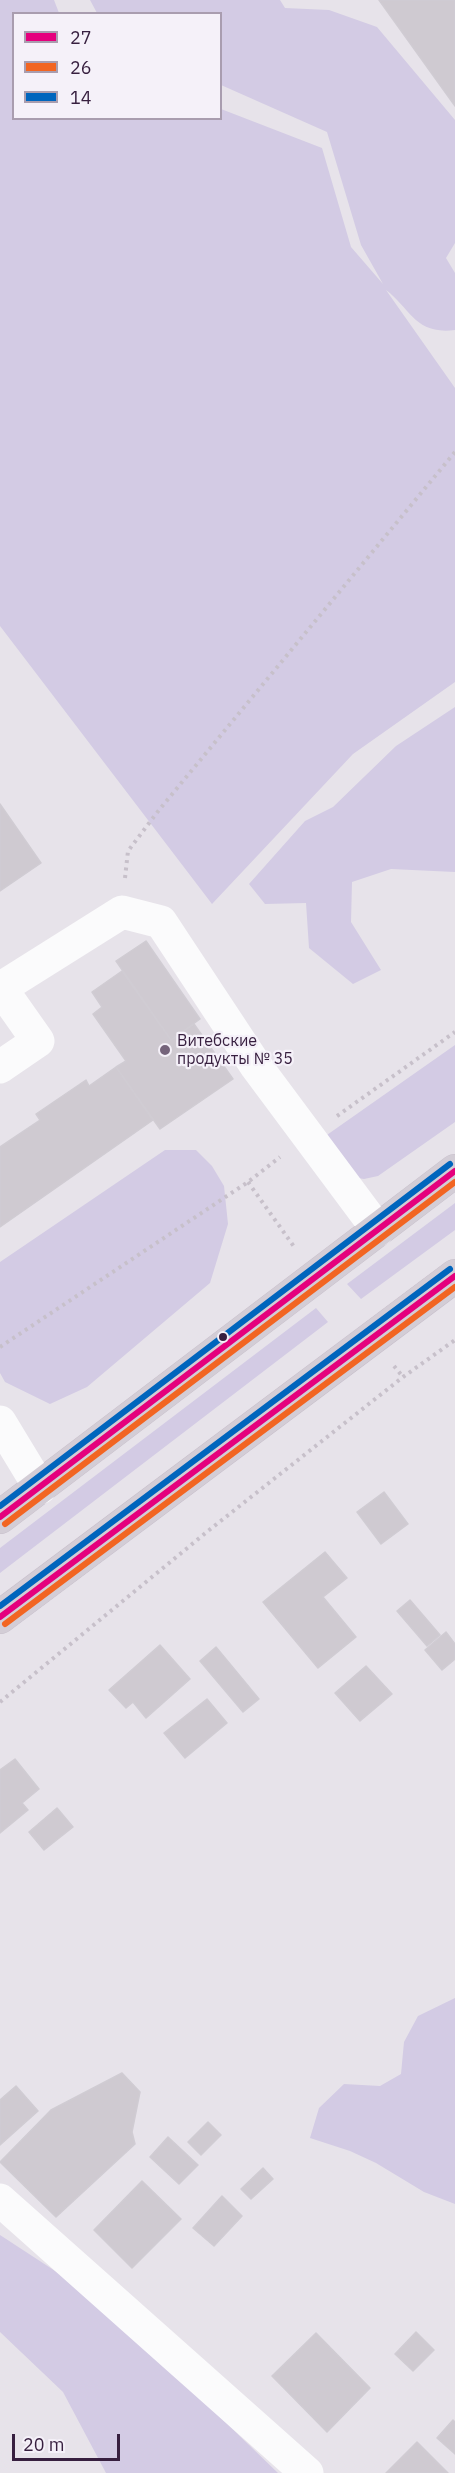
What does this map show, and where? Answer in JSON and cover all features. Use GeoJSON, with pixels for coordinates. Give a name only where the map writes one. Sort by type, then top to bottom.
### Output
{"type":"FeatureCollection","features":[{"type":"Feature","properties":{"kind":"main road"},"geometry":{"type":"LineString","coordinates":[[0,1517],[455,1171]]}},
{"type":"Feature","properties":{"kind":"main road"},"geometry":{"type":"LineString","coordinates":[[0,1617],[455,1276]]}},
{"type":"Feature","properties":{"kind":"lane"},"geometry":{"type":"LineString","coordinates":[[0,1067],[38,1041],[1,988],[122,912],[161,922],[256,1066],[378,1230]]}},
{"type":"Feature","properties":{"kind":"lane"},"geometry":{"type":"LineString","coordinates":[[0,1422],[40,1488]]}},
{"type":"Feature","properties":{"kind":"lane"},"geometry":{"type":"LineString","coordinates":[[0,2200],[307,2473]]}},
{"type":"Feature","properties":{"kind":"path"},"geometry":{"type":"LineString","coordinates":[[122,912],[128,851],[291,649],[455,452]]}},
{"type":"Feature","properties":{"kind":"path"},"geometry":{"type":"LineString","coordinates":[[0,1347],[248,1182],[307,1136],[455,1032]]}},
{"type":"Feature","properties":{"kind":"path"},"geometry":{"type":"LineString","coordinates":[[248,1182],[297,1251]]}},
{"type":"Feature","properties":{"kind":"path"},"geometry":{"type":"LineString","coordinates":[[0,1702],[208,1532],[403,1377],[455,1340]]}},
{"type":"Feature","properties":{"kind":"path"},"geometry":{"type":"LineString","coordinates":[[390,1362],[403,1377]]}},
{"type":"Feature","properties":{"kind":"shaded area"},"geometry":{"type":"Polygon","coordinates":[[[0,0],[54,0],[59,12],[12,12],[12,120],[222,120],[222,109],[322,148],[351,247],[383,284],[361,245],[327,132],[222,85],[222,12],[96,12],[90,0],[280,0],[285,8],[329,10],[377,27],[455,120],[455,243],[446,258],[455,273],[455,330],[431,329],[422,325],[386,290],[455,388],[455,682],[353,754],[212,904],[0,626],[0,0]]]}},
{"type":"Feature","properties":{"kind":"shaded area"},"geometry":{"type":"Polygon","coordinates":[[[455,707],[455,872],[391,869],[352,882],[351,922],[381,970],[353,984],[309,948],[306,903],[265,904],[249,884],[305,821],[333,807],[396,746],[455,707]]]}},
{"type":"Feature","properties":{"kind":"shaded area"},"geometry":{"type":"Polygon","coordinates":[[[455,1045],[455,1122],[378,1176],[364,1179],[352,1177],[324,1137],[455,1045]]]}},
{"type":"Feature","properties":{"kind":"shaded area"},"geometry":{"type":"Polygon","coordinates":[[[165,1150],[196,1150],[212,1166],[224,1186],[228,1224],[210,1283],[87,1387],[50,1404],[5,1382],[0,1373],[0,1262],[165,1150]]]}},
{"type":"Feature","properties":{"kind":"shaded area"},"geometry":{"type":"Polygon","coordinates":[[[455,1203],[455,1230],[361,1299],[347,1284],[455,1203]]]}},
{"type":"Feature","properties":{"kind":"shaded area"},"geometry":{"type":"Polygon","coordinates":[[[316,1308],[328,1322],[0,1573],[0,1548],[316,1308]]]}},
{"type":"Feature","properties":{"kind":"shaded area"},"geometry":{"type":"Polygon","coordinates":[[[455,1998],[455,2204],[424,2192],[376,2163],[350,2151],[310,2138],[319,2108],[344,2084],[380,2086],[401,2074],[404,2042],[418,2016],[455,1998]]]}},
{"type":"Feature","properties":{"kind":"shaded area"},"geometry":{"type":"Polygon","coordinates":[[[0,2235],[98,2299],[278,2473],[106,2473],[63,2392],[0,2332],[0,2235]]]}},
{"type":"Feature","properties":{"kind":"building"},"geometry":{"type":"Polygon","coordinates":[[[379,0],[455,0],[455,106],[379,0]]]}},
{"type":"Feature","properties":{"kind":"building"},"geometry":{"type":"Polygon","coordinates":[[[0,804],[41,863],[0,891],[0,804]]]}},
{"type":"Feature","properties":{"kind":"building"},"geometry":{"type":"Polygon","coordinates":[[[146,941],[200,1019],[171,1040],[116,961],[146,941]]]}},
{"type":"Feature","properties":{"kind":"building","name":"Витебские продукты № 35"},"geometry":{"type":"Polygon","coordinates":[[[122,971],[171,1040],[194,1024],[233,1079],[160,1129],[116,1067],[126,1061],[93,1014],[102,1007],[92,992],[122,971]]]}},
{"type":"Feature","properties":{"kind":"building"},"geometry":{"type":"Polygon","coordinates":[[[116,1067],[153,1120],[0,1227],[0,1147],[40,1120],[36,1114],[86,1080],[89,1086],[116,1067]]]}},
{"type":"Feature","properties":{"kind":"building"},"geometry":{"type":"Polygon","coordinates":[[[384,1492],[408,1524],[381,1544],[357,1512],[384,1492]]]}},
{"type":"Feature","properties":{"kind":"building"},"geometry":{"type":"Polygon","coordinates":[[[325,1552],[347,1578],[323,1597],[356,1637],[318,1668],[263,1602],[325,1552]]]}},
{"type":"Feature","properties":{"kind":"building"},"geometry":{"type":"Polygon","coordinates":[[[410,1600],[440,1635],[427,1646],[397,1611],[410,1600]]]}},
{"type":"Feature","properties":{"kind":"building"},"geometry":{"type":"Polygon","coordinates":[[[446,1632],[455,1644],[455,1659],[442,1670],[425,1650],[446,1632]]]}},
{"type":"Feature","properties":{"kind":"building"},"geometry":{"type":"Polygon","coordinates":[[[160,1645],[190,1679],[146,1718],[133,1702],[126,1708],[109,1690],[160,1645]]]}},
{"type":"Feature","properties":{"kind":"building"},"geometry":{"type":"Polygon","coordinates":[[[216,1647],[259,1699],[243,1712],[200,1661],[216,1647]]]}},
{"type":"Feature","properties":{"kind":"building"},"geometry":{"type":"Polygon","coordinates":[[[366,1666],[392,1694],[360,1721],[335,1693],[366,1666]]]}},
{"type":"Feature","properties":{"kind":"building"},"geometry":{"type":"Polygon","coordinates":[[[207,1699],[227,1723],[185,1758],[164,1733],[207,1699]]]}},
{"type":"Feature","properties":{"kind":"building"},"geometry":{"type":"Polygon","coordinates":[[[15,1759],[39,1789],[22,1803],[28,1810],[0,1833],[0,1770],[15,1759]]]}},
{"type":"Feature","properties":{"kind":"building"},"geometry":{"type":"Polygon","coordinates":[[[57,1808],[73,1827],[44,1850],[29,1832],[57,1808]]]}},
{"type":"Feature","properties":{"kind":"building"},"geometry":{"type":"Polygon","coordinates":[[[122,2073],[140,2092],[132,2132],[135,2144],[56,2217],[0,2162],[51,2110],[122,2073]]]}},
{"type":"Feature","properties":{"kind":"building"},"geometry":{"type":"Polygon","coordinates":[[[16,2086],[38,2111],[0,2145],[0,2100],[16,2086]]]}},
{"type":"Feature","properties":{"kind":"building"},"geometry":{"type":"Polygon","coordinates":[[[208,2122],[221,2135],[201,2155],[188,2142],[208,2122]]]}},
{"type":"Feature","properties":{"kind":"building"},"geometry":{"type":"Polygon","coordinates":[[[168,2137],[198,2165],[179,2184],[150,2157],[168,2137]]]}},
{"type":"Feature","properties":{"kind":"building"},"geometry":{"type":"Polygon","coordinates":[[[263,2168],[273,2179],[251,2199],[241,2189],[263,2168]]]}},
{"type":"Feature","properties":{"kind":"building"},"geometry":{"type":"Polygon","coordinates":[[[142,2181],[181,2219],[132,2268],[94,2230],[142,2181]]]}},
{"type":"Feature","properties":{"kind":"building"},"geometry":{"type":"Polygon","coordinates":[[[222,2196],[242,2216],[214,2246],[193,2228],[222,2196]]]}},
{"type":"Feature","properties":{"kind":"building"},"geometry":{"type":"Polygon","coordinates":[[[416,2332],[434,2350],[413,2371],[395,2354],[416,2332]]]}},
{"type":"Feature","properties":{"kind":"building"},"geometry":{"type":"Polygon","coordinates":[[[316,2333],[370,2388],[327,2432],[272,2376],[316,2333]]]}},
{"type":"Feature","properties":{"kind":"building"},"geometry":{"type":"Polygon","coordinates":[[[453,2420],[455,2422],[455,2454],[437,2438],[453,2420]]]}},
{"type":"Feature","properties":{"kind":"building"},"geometry":{"type":"Polygon","coordinates":[[[417,2442],[448,2473],[386,2473],[417,2442]]]}},
{"type":"Feature","properties":{"kind":"transit line","name":"14"},"geometry":{"type":"LineString","coordinates":[[0,1506],[450,1164]]}},
{"type":"Feature","properties":{"kind":"transit line","name":"27"},"geometry":{"type":"LineString","coordinates":[[0,1517],[455,1171]]}},
{"type":"Feature","properties":{"kind":"transit line","name":"26"},"geometry":{"type":"LineString","coordinates":[[5,1524],[455,1182]]}},
{"type":"Feature","properties":{"kind":"transit line","name":"14"},"geometry":{"type":"LineString","coordinates":[[0,1606],[450,1269]]}},
{"type":"Feature","properties":{"kind":"transit line","name":"27"},"geometry":{"type":"LineString","coordinates":[[0,1617],[455,1276]]}},
{"type":"Feature","properties":{"kind":"transit line","name":"26"},"geometry":{"type":"LineString","coordinates":[[5,1624],[455,1287]]}},
{"type":"Feature","properties":{"kind":"place","name":"Витебские продукты № 35"},"geometry":{"type":"Point","coordinates":[165,1050]}}]}
